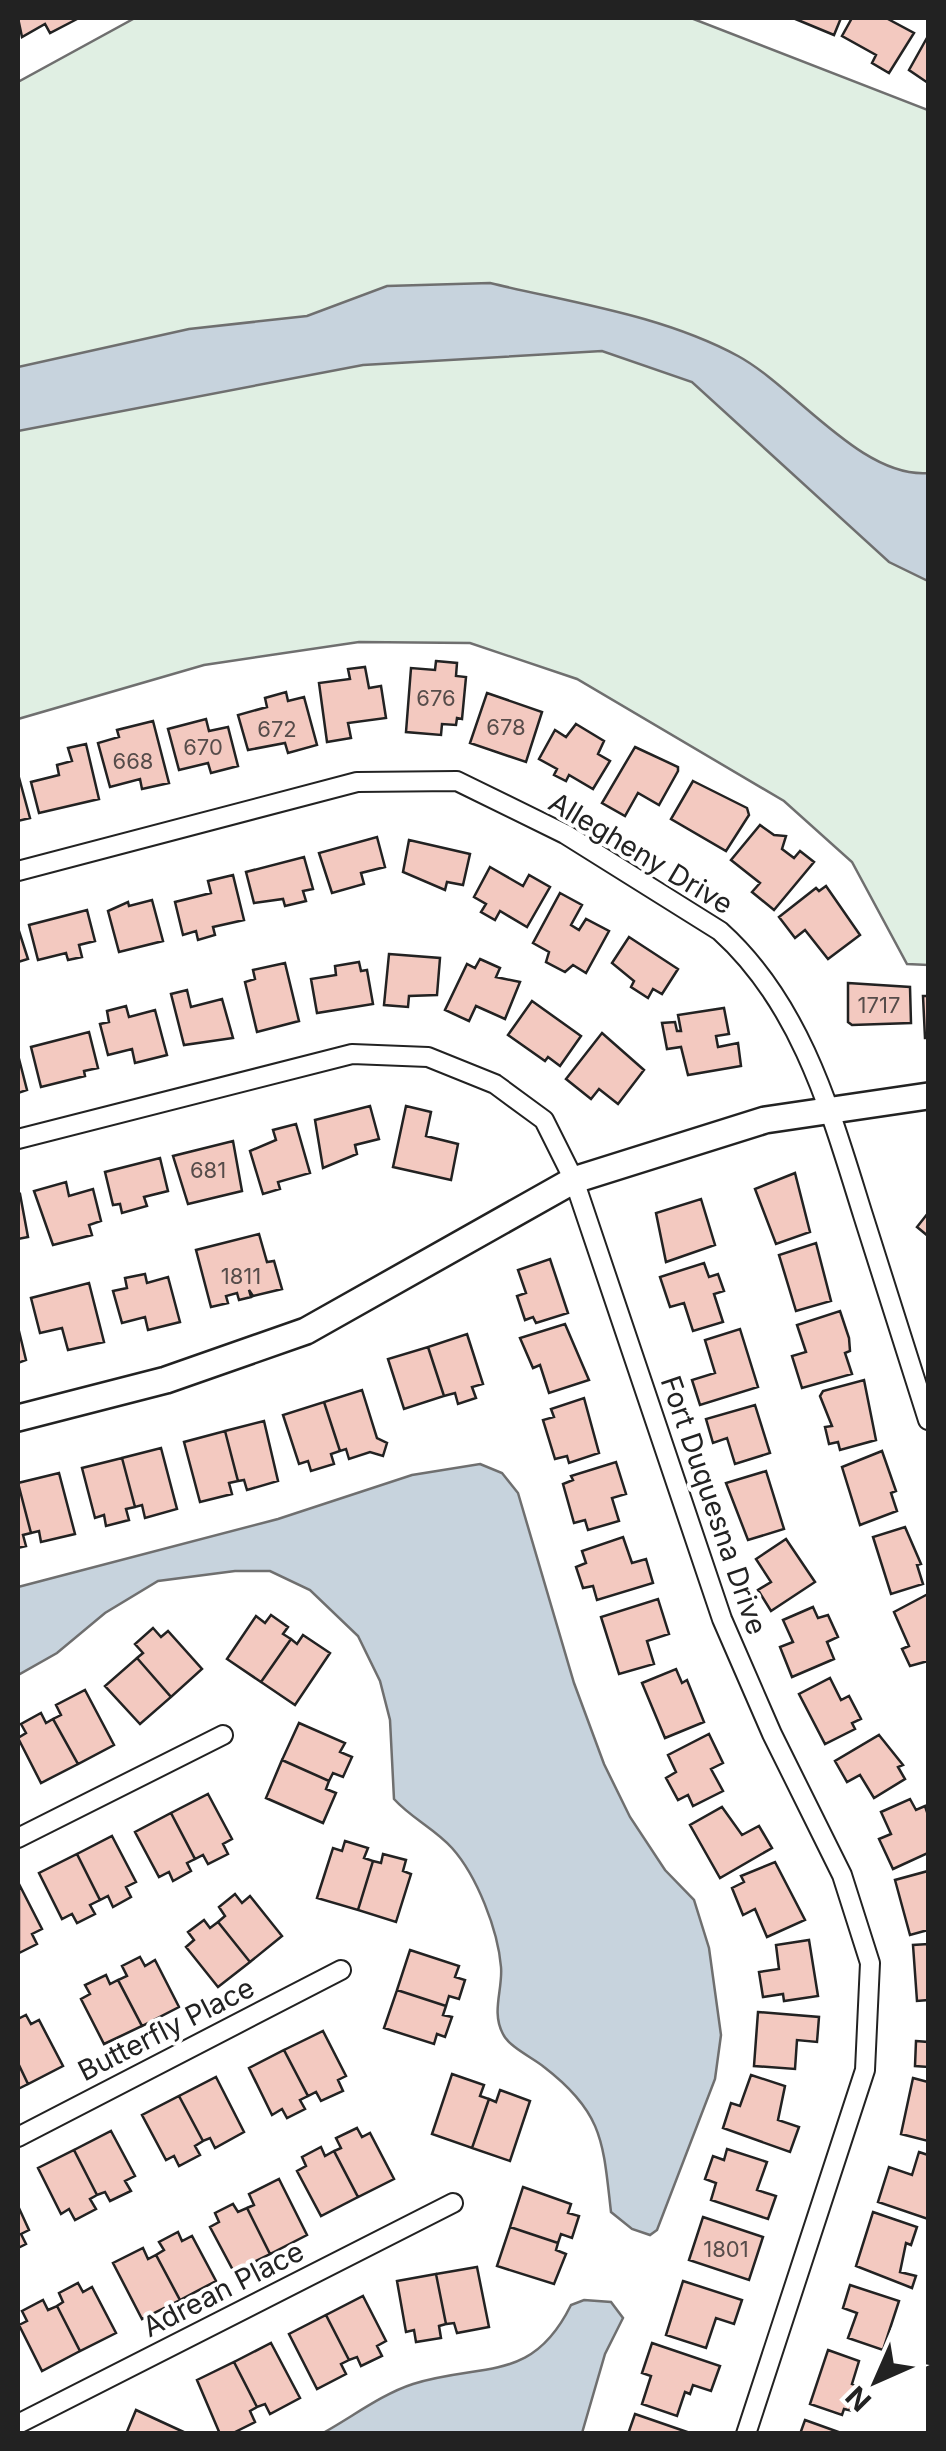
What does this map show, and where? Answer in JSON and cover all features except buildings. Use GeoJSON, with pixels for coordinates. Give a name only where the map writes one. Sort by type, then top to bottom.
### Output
{"type":"FeatureCollection","features":[{"type":"Feature","properties":{"kind":"street","name":"Allegheny Drive"},"geometry":{"type":"LineString","coordinates":[[18,871],[357,782],[457,782],[564,834],[720,931],[741,950],[775,995],[829,1108],[928,1420]]}},
{"type":"Feature","properties":{"kind":"street","name":"Fort Duquesna Drive"},"geometry":{"type":"LineString","coordinates":[[18,1139],[352,1054],[428,1058],[495,1084],[544,1120],[574,1180],[722,1619],[772,1734],[842,1875],[870,1964],[865,2070],[746,2434]]}},
{"type":"Feature","properties":{"kind":"street"},"geometry":{"type":"LineString","coordinates":[[18,1418],[166,1380],[306,1332],[574,1180],[765,1120],[928,1096]]}},
{"type":"Feature","properties":{"kind":"street"},"geometry":{"type":"LineString","coordinates":[[18,1838],[223,1735]]}},
{"type":"Feature","properties":{"kind":"street","name":"Butterfly Place"},"geometry":{"type":"LineString","coordinates":[[18,2137],[341,1970]]}},
{"type":"Feature","properties":{"kind":"street","name":"Adrean Place"},"geometry":{"type":"LineString","coordinates":[[18,2424],[453,2203]]}},
{"type":"Feature","properties":{"kind":"street"},"geometry":{"type":"LineString","coordinates":[[18,2424],[22,2434]]}},
{"type":"Feature","properties":{"kind":"green space"},"geometry":{"type":"Polygon","coordinates":[[[135,18],[691,18],[928,110],[928,965],[907,964],[852,862],[784,801],[577,679],[470,643],[359,642],[204,665],[18,719],[18,82],[135,18]]]}},
{"type":"Feature","properties":{"kind":"shaded area"},"geometry":{"type":"Polygon","coordinates":[[[490,283],[648,320],[709,342],[760,370],[829,428],[878,461],[903,471],[928,473],[928,581],[889,562],[692,382],[602,351],[363,365],[18,431],[18,367],[189,329],[307,316],[387,286],[490,283]]]}},
{"type":"Feature","properties":{"kind":"shaded area"},"geometry":{"type":"Polygon","coordinates":[[[480,1464],[502,1473],[518,1493],[574,1683],[604,1764],[630,1817],[665,1870],[694,1900],[709,1948],[721,2035],[715,2079],[657,2230],[650,2235],[632,2229],[611,2212],[602,2148],[579,2099],[503,2034],[498,2017],[499,1952],[485,1904],[452,1848],[394,1799],[390,1720],[380,1681],[358,1636],[310,1590],[270,1571],[235,1571],[158,1581],[105,1613],[57,1653],[18,1675],[18,1587],[278,1519],[412,1475],[480,1464]]]}},
{"type":"Feature","properties":{"kind":"shaded area"},"geometry":{"type":"Polygon","coordinates":[[[584,2300],[611,2302],[623,2318],[605,2354],[582,2433],[323,2433],[401,2388],[522,2359],[540,2348],[571,2305],[584,2300]]]}}]}
